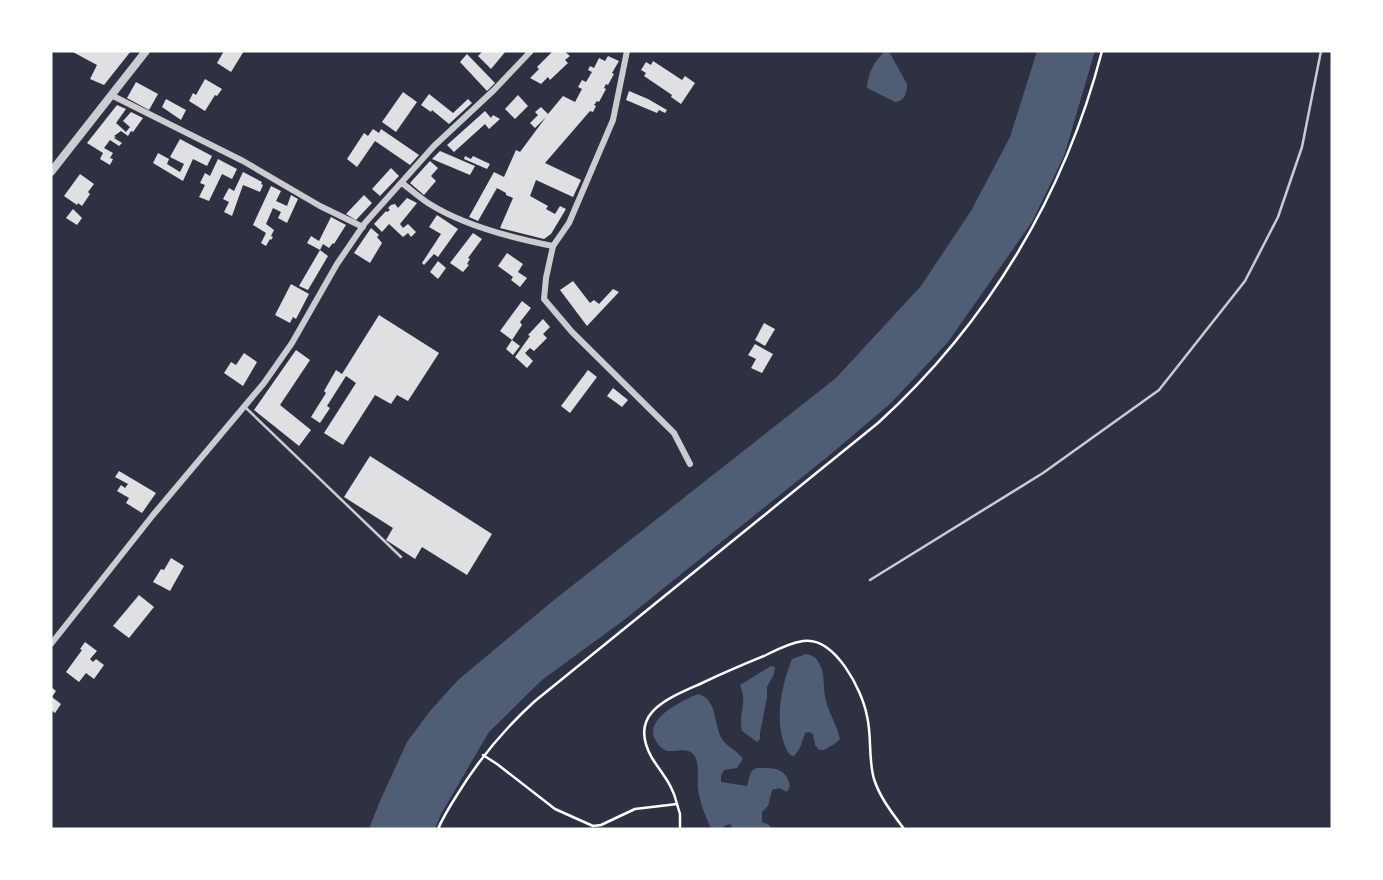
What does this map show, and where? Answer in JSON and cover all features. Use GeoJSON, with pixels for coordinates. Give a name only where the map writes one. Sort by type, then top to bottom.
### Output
{"type":"FeatureCollection","features":[{"type":"Feature","properties":{"kind":"street"},"geometry":{"type":"LineString","coordinates":[[51,172],[146,51]]}},
{"type":"Feature","properties":{"kind":"street"},"geometry":{"type":"LineString","coordinates":[[51,644],[153,515],[264,383],[292,343],[337,264],[363,227],[434,146],[531,51]]}},
{"type":"Feature","properties":{"kind":"street"},"geometry":{"type":"LineString","coordinates":[[627,51],[613,120],[569,223],[553,246],[544,299],[572,332],[674,433],[690,464]]}},
{"type":"Feature","properties":{"kind":"street"},"geometry":{"type":"LineString","coordinates":[[111,95],[243,161],[320,206],[363,227]]}},
{"type":"Feature","properties":{"kind":"street"},"geometry":{"type":"LineString","coordinates":[[402,183],[430,204],[466,221],[512,238],[553,246]]}},
{"type":"Feature","properties":{"kind":"lane"},"geometry":{"type":"LineString","coordinates":[[870,580],[1043,473],[1160,390],[1245,281],[1278,217],[1302,147],[1321,51]]}},
{"type":"Feature","properties":{"kind":"lane"},"geometry":{"type":"LineString","coordinates":[[245,407],[401,557]]}},
{"type":"Feature","properties":{"kind":"path"},"geometry":{"type":"LineString","coordinates":[[439,829],[446,812],[472,770],[509,724],[857,441],[905,398],[934,367],[984,305],[1040,213],[1088,101],[1102,51]]}},
{"type":"Feature","properties":{"kind":"path"},"geometry":{"type":"LineString","coordinates":[[680,829],[680,814],[673,789],[644,740],[643,730],[649,714],[664,702],[692,687],[779,648],[812,640],[824,644],[838,656],[854,684],[868,717],[870,761],[875,781],[885,803],[904,829]]}},
{"type":"Feature","properties":{"kind":"path"},"geometry":{"type":"LineString","coordinates":[[483,755],[555,809],[593,826],[635,809],[677,804]]}},
{"type":"Feature","properties":{"kind":"water"},"geometry":{"type":"Polygon","coordinates":[[[885,51],[891,55],[907,84],[905,96],[895,102],[867,88],[872,68],[885,51]]]}},
{"type":"Feature","properties":{"kind":"water"},"geometry":{"type":"Polygon","coordinates":[[[1037,51],[1095,51],[1064,156],[1032,222],[948,342],[891,403],[831,454],[624,620],[542,680],[489,732],[435,829],[369,829],[407,742],[458,680],[549,604],[836,378],[921,286],[971,211],[1010,137],[1037,51]]]}},
{"type":"Feature","properties":{"kind":"water"},"geometry":{"type":"Polygon","coordinates":[[[806,654],[815,658],[821,667],[826,702],[840,739],[824,750],[819,750],[813,734],[805,733],[794,756],[790,755],[784,744],[780,707],[792,659],[806,654]]]}},
{"type":"Feature","properties":{"kind":"water"},"geometry":{"type":"Polygon","coordinates":[[[771,666],[775,667],[774,674],[767,687],[760,739],[757,742],[742,731],[743,697],[740,685],[771,666]]]}},
{"type":"Feature","properties":{"kind":"water"},"geometry":{"type":"Polygon","coordinates":[[[698,694],[712,706],[722,739],[743,759],[737,768],[724,770],[721,782],[747,786],[752,771],[759,768],[778,770],[787,777],[790,786],[787,792],[779,788],[772,790],[768,806],[762,812],[762,822],[772,829],[733,829],[730,824],[723,829],[711,829],[700,798],[698,767],[694,755],[687,751],[667,751],[656,741],[654,725],[659,718],[674,706],[698,694]]]}},
{"type":"Feature","properties":{"kind":"building"},"geometry":{"type":"Polygon","coordinates":[[[71,51],[131,51],[104,85],[90,79],[97,65],[71,51]]]}},
{"type":"Feature","properties":{"kind":"building"},"geometry":{"type":"Polygon","coordinates":[[[224,51],[244,51],[231,72],[217,63],[224,51]]]}},
{"type":"Feature","properties":{"kind":"building"},"geometry":{"type":"Polygon","coordinates":[[[483,51],[506,51],[491,69],[478,56],[483,51]]]}},
{"type":"Feature","properties":{"kind":"building"},"geometry":{"type":"Polygon","coordinates":[[[553,51],[564,51],[570,56],[565,60],[568,63],[550,80],[548,77],[541,84],[530,78],[539,69],[537,67],[553,51]]]}},
{"type":"Feature","properties":{"kind":"building"},"geometry":{"type":"Polygon","coordinates":[[[467,54],[495,83],[487,91],[460,62],[467,54]]]}},
{"type":"Feature","properties":{"kind":"building"},"geometry":{"type":"Polygon","coordinates":[[[608,56],[619,61],[599,102],[597,101],[593,112],[590,111],[545,163],[581,180],[573,197],[536,180],[530,196],[548,206],[546,209],[555,214],[560,206],[566,209],[551,234],[544,239],[500,228],[513,198],[497,188],[478,221],[469,217],[494,172],[504,177],[516,150],[520,152],[546,117],[535,128],[530,123],[538,115],[535,112],[541,107],[548,114],[563,96],[575,102],[582,89],[578,87],[582,80],[586,82],[592,72],[588,70],[590,66],[594,68],[599,58],[605,61],[608,56]]]}},
{"type":"Feature","properties":{"kind":"building"},"geometry":{"type":"Polygon","coordinates":[[[653,61],[682,80],[685,76],[695,83],[681,104],[644,76],[646,73],[641,70],[646,62],[651,65],[653,61]]]}},
{"type":"Feature","properties":{"kind":"building"},"geometry":{"type":"Polygon","coordinates":[[[205,79],[222,89],[205,111],[189,101],[193,93],[196,95],[205,79]]]}},
{"type":"Feature","properties":{"kind":"building"},"geometry":{"type":"Polygon","coordinates":[[[136,82],[158,94],[149,110],[127,98],[136,82]]]}},
{"type":"Feature","properties":{"kind":"building"},"geometry":{"type":"Polygon","coordinates":[[[629,91],[667,110],[665,113],[659,110],[657,113],[626,100],[629,91]]]}},
{"type":"Feature","properties":{"kind":"building"},"geometry":{"type":"Polygon","coordinates":[[[403,92],[417,102],[396,132],[382,122],[403,92]]]}},
{"type":"Feature","properties":{"kind":"building"},"geometry":{"type":"Polygon","coordinates":[[[429,94],[453,113],[468,99],[472,103],[449,124],[421,105],[429,94]]]}},
{"type":"Feature","properties":{"kind":"building"},"geometry":{"type":"Polygon","coordinates":[[[518,95],[528,106],[515,119],[505,109],[518,95]]]}},
{"type":"Feature","properties":{"kind":"building"},"geometry":{"type":"Polygon","coordinates":[[[166,99],[186,110],[181,120],[162,107],[166,99]]]}},
{"type":"Feature","properties":{"kind":"building"},"geometry":{"type":"Polygon","coordinates":[[[117,105],[126,109],[116,123],[126,132],[130,127],[123,121],[131,112],[143,118],[128,136],[121,131],[114,136],[122,143],[119,146],[110,140],[104,148],[113,153],[110,165],[100,159],[103,153],[87,143],[117,105]]]}},
{"type":"Feature","properties":{"kind":"building"},"geometry":{"type":"Polygon","coordinates":[[[485,111],[491,118],[493,115],[500,119],[489,129],[485,124],[454,152],[447,145],[485,111]]]}},
{"type":"Feature","properties":{"kind":"building"},"geometry":{"type":"Polygon","coordinates":[[[373,129],[379,133],[381,129],[419,155],[410,165],[375,141],[357,167],[347,159],[364,133],[368,136],[373,129]]]}},
{"type":"Feature","properties":{"kind":"building"},"geometry":{"type":"Polygon","coordinates":[[[180,139],[212,156],[207,166],[193,159],[183,181],[153,163],[158,153],[169,159],[167,164],[180,172],[184,164],[170,157],[180,139]]]}},
{"type":"Feature","properties":{"kind":"building"},"geometry":{"type":"Polygon","coordinates":[[[440,151],[475,166],[470,175],[432,159],[440,151]]]}},
{"type":"Feature","properties":{"kind":"building"},"geometry":{"type":"Polygon","coordinates":[[[465,156],[471,159],[473,156],[490,164],[487,169],[464,159],[465,156]]]}},
{"type":"Feature","properties":{"kind":"building"},"geometry":{"type":"Polygon","coordinates":[[[218,159],[237,169],[232,179],[222,174],[209,201],[199,197],[205,185],[200,183],[205,173],[210,176],[218,159]]]}},
{"type":"Feature","properties":{"kind":"building"},"geometry":{"type":"Polygon","coordinates":[[[430,161],[438,168],[431,176],[436,181],[424,195],[410,183],[430,161]]]}},
{"type":"Feature","properties":{"kind":"building"},"geometry":{"type":"Polygon","coordinates":[[[391,168],[399,176],[380,196],[372,189],[391,168]]]}},
{"type":"Feature","properties":{"kind":"building"},"geometry":{"type":"Polygon","coordinates":[[[243,172],[263,185],[260,192],[243,185],[232,216],[224,212],[229,202],[223,199],[229,188],[234,191],[243,172]]]}},
{"type":"Feature","properties":{"kind":"building"},"geometry":{"type":"Polygon","coordinates":[[[80,174],[94,184],[82,206],[64,196],[80,174]]]}},
{"type":"Feature","properties":{"kind":"building"},"geometry":{"type":"Polygon","coordinates":[[[271,186],[281,191],[276,201],[287,206],[291,195],[298,199],[287,223],[278,218],[281,212],[273,208],[266,224],[274,230],[271,236],[273,237],[266,246],[261,243],[266,233],[253,225],[271,186]]]}},
{"type":"Feature","properties":{"kind":"building"},"geometry":{"type":"Polygon","coordinates":[[[364,195],[372,203],[356,220],[346,214],[364,195]]]}},
{"type":"Feature","properties":{"kind":"building"},"geometry":{"type":"Polygon","coordinates":[[[407,198],[417,203],[400,224],[403,228],[408,224],[416,232],[411,237],[408,233],[403,237],[389,224],[382,232],[374,224],[390,210],[388,208],[391,205],[395,204],[398,208],[407,198]]]}},
{"type":"Feature","properties":{"kind":"building"},"geometry":{"type":"Polygon","coordinates":[[[73,209],[82,218],[77,225],[66,218],[73,209]]]}},
{"type":"Feature","properties":{"kind":"building"},"geometry":{"type":"Polygon","coordinates":[[[437,215],[458,229],[438,257],[434,254],[424,265],[422,263],[441,234],[429,227],[437,215]]]}},
{"type":"Feature","properties":{"kind":"building"},"geometry":{"type":"Polygon","coordinates":[[[331,217],[346,225],[334,244],[329,248],[323,244],[320,250],[307,243],[311,236],[319,241],[331,217]]]}},
{"type":"Feature","properties":{"kind":"building"},"geometry":{"type":"Polygon","coordinates":[[[371,228],[379,235],[377,237],[382,243],[370,263],[354,253],[371,228]]]}},
{"type":"Feature","properties":{"kind":"building"},"geometry":{"type":"Polygon","coordinates":[[[473,233],[482,239],[468,258],[469,265],[463,272],[450,263],[473,233]]]}},
{"type":"Feature","properties":{"kind":"building"},"geometry":{"type":"Polygon","coordinates":[[[320,250],[328,256],[308,290],[299,286],[320,250]]]}},
{"type":"Feature","properties":{"kind":"building"},"geometry":{"type":"Polygon","coordinates":[[[507,253],[523,264],[518,272],[527,278],[520,287],[511,280],[513,277],[498,266],[507,253]]]}},
{"type":"Feature","properties":{"kind":"building"},"geometry":{"type":"Polygon","coordinates":[[[438,261],[446,268],[438,279],[430,272],[438,261]]]}},
{"type":"Feature","properties":{"kind":"building"},"geometry":{"type":"Polygon","coordinates":[[[573,281],[590,303],[594,300],[599,304],[613,289],[619,292],[587,326],[560,290],[573,281]]]}},
{"type":"Feature","properties":{"kind":"building"},"geometry":{"type":"Polygon","coordinates":[[[291,284],[309,294],[296,319],[293,317],[290,323],[275,315],[291,284]]]}},
{"type":"Feature","properties":{"kind":"building"},"geometry":{"type":"Polygon","coordinates":[[[522,301],[531,308],[520,322],[522,325],[512,340],[500,331],[522,301]]]}},
{"type":"Feature","properties":{"kind":"building"},"geometry":{"type":"Polygon","coordinates":[[[379,315],[439,353],[408,401],[397,395],[391,404],[375,395],[343,445],[324,433],[356,383],[346,376],[327,406],[330,408],[320,423],[311,417],[336,370],[342,374],[379,315]]]}},
{"type":"Feature","properties":{"kind":"building"},"geometry":{"type":"Polygon","coordinates":[[[543,319],[550,327],[543,334],[547,338],[534,351],[530,348],[525,353],[533,361],[527,368],[515,357],[530,336],[528,335],[543,319]]]}},
{"type":"Feature","properties":{"kind":"building"},"geometry":{"type":"Polygon","coordinates":[[[764,323],[775,329],[765,346],[755,340],[764,323]]]}},
{"type":"Feature","properties":{"kind":"building"},"geometry":{"type":"Polygon","coordinates":[[[512,340],[520,346],[513,355],[506,349],[512,340]]]}},
{"type":"Feature","properties":{"kind":"building"},"geometry":{"type":"Polygon","coordinates":[[[755,344],[773,354],[762,373],[751,368],[756,359],[748,355],[755,344]]]}},
{"type":"Feature","properties":{"kind":"building"},"geometry":{"type":"Polygon","coordinates":[[[296,350],[310,360],[280,405],[311,430],[299,446],[254,410],[296,350]]]}},
{"type":"Feature","properties":{"kind":"building"},"geometry":{"type":"Polygon","coordinates":[[[244,353],[257,362],[243,386],[224,373],[231,362],[236,365],[244,353]]]}},
{"type":"Feature","properties":{"kind":"building"},"geometry":{"type":"Polygon","coordinates":[[[588,370],[597,377],[570,413],[561,406],[588,370]]]}},
{"type":"Feature","properties":{"kind":"building"},"geometry":{"type":"Polygon","coordinates":[[[613,388],[628,400],[622,407],[607,396],[613,388]]]}},
{"type":"Feature","properties":{"kind":"building"},"geometry":{"type":"Polygon","coordinates":[[[370,456],[492,534],[467,575],[422,547],[415,559],[386,540],[393,528],[344,497],[370,456]]]}},
{"type":"Feature","properties":{"kind":"building"},"geometry":{"type":"Polygon","coordinates":[[[119,471],[156,493],[142,513],[126,503],[129,498],[117,491],[121,485],[125,488],[128,484],[115,477],[119,471]]]}},
{"type":"Feature","properties":{"kind":"building"},"geometry":{"type":"Polygon","coordinates":[[[171,558],[184,566],[170,591],[153,582],[171,558]]]}},
{"type":"Feature","properties":{"kind":"building"},"geometry":{"type":"Polygon","coordinates":[[[139,595],[154,607],[129,638],[113,626],[139,595]]]}},
{"type":"Feature","properties":{"kind":"building"},"geometry":{"type":"Polygon","coordinates":[[[85,642],[97,651],[90,659],[93,662],[96,659],[104,665],[94,679],[86,673],[79,682],[66,672],[85,642]]]}},
{"type":"Feature","properties":{"kind":"building"},"geometry":{"type":"Polygon","coordinates":[[[51,687],[56,691],[52,697],[61,704],[55,713],[51,710],[51,687]]]}}]}
